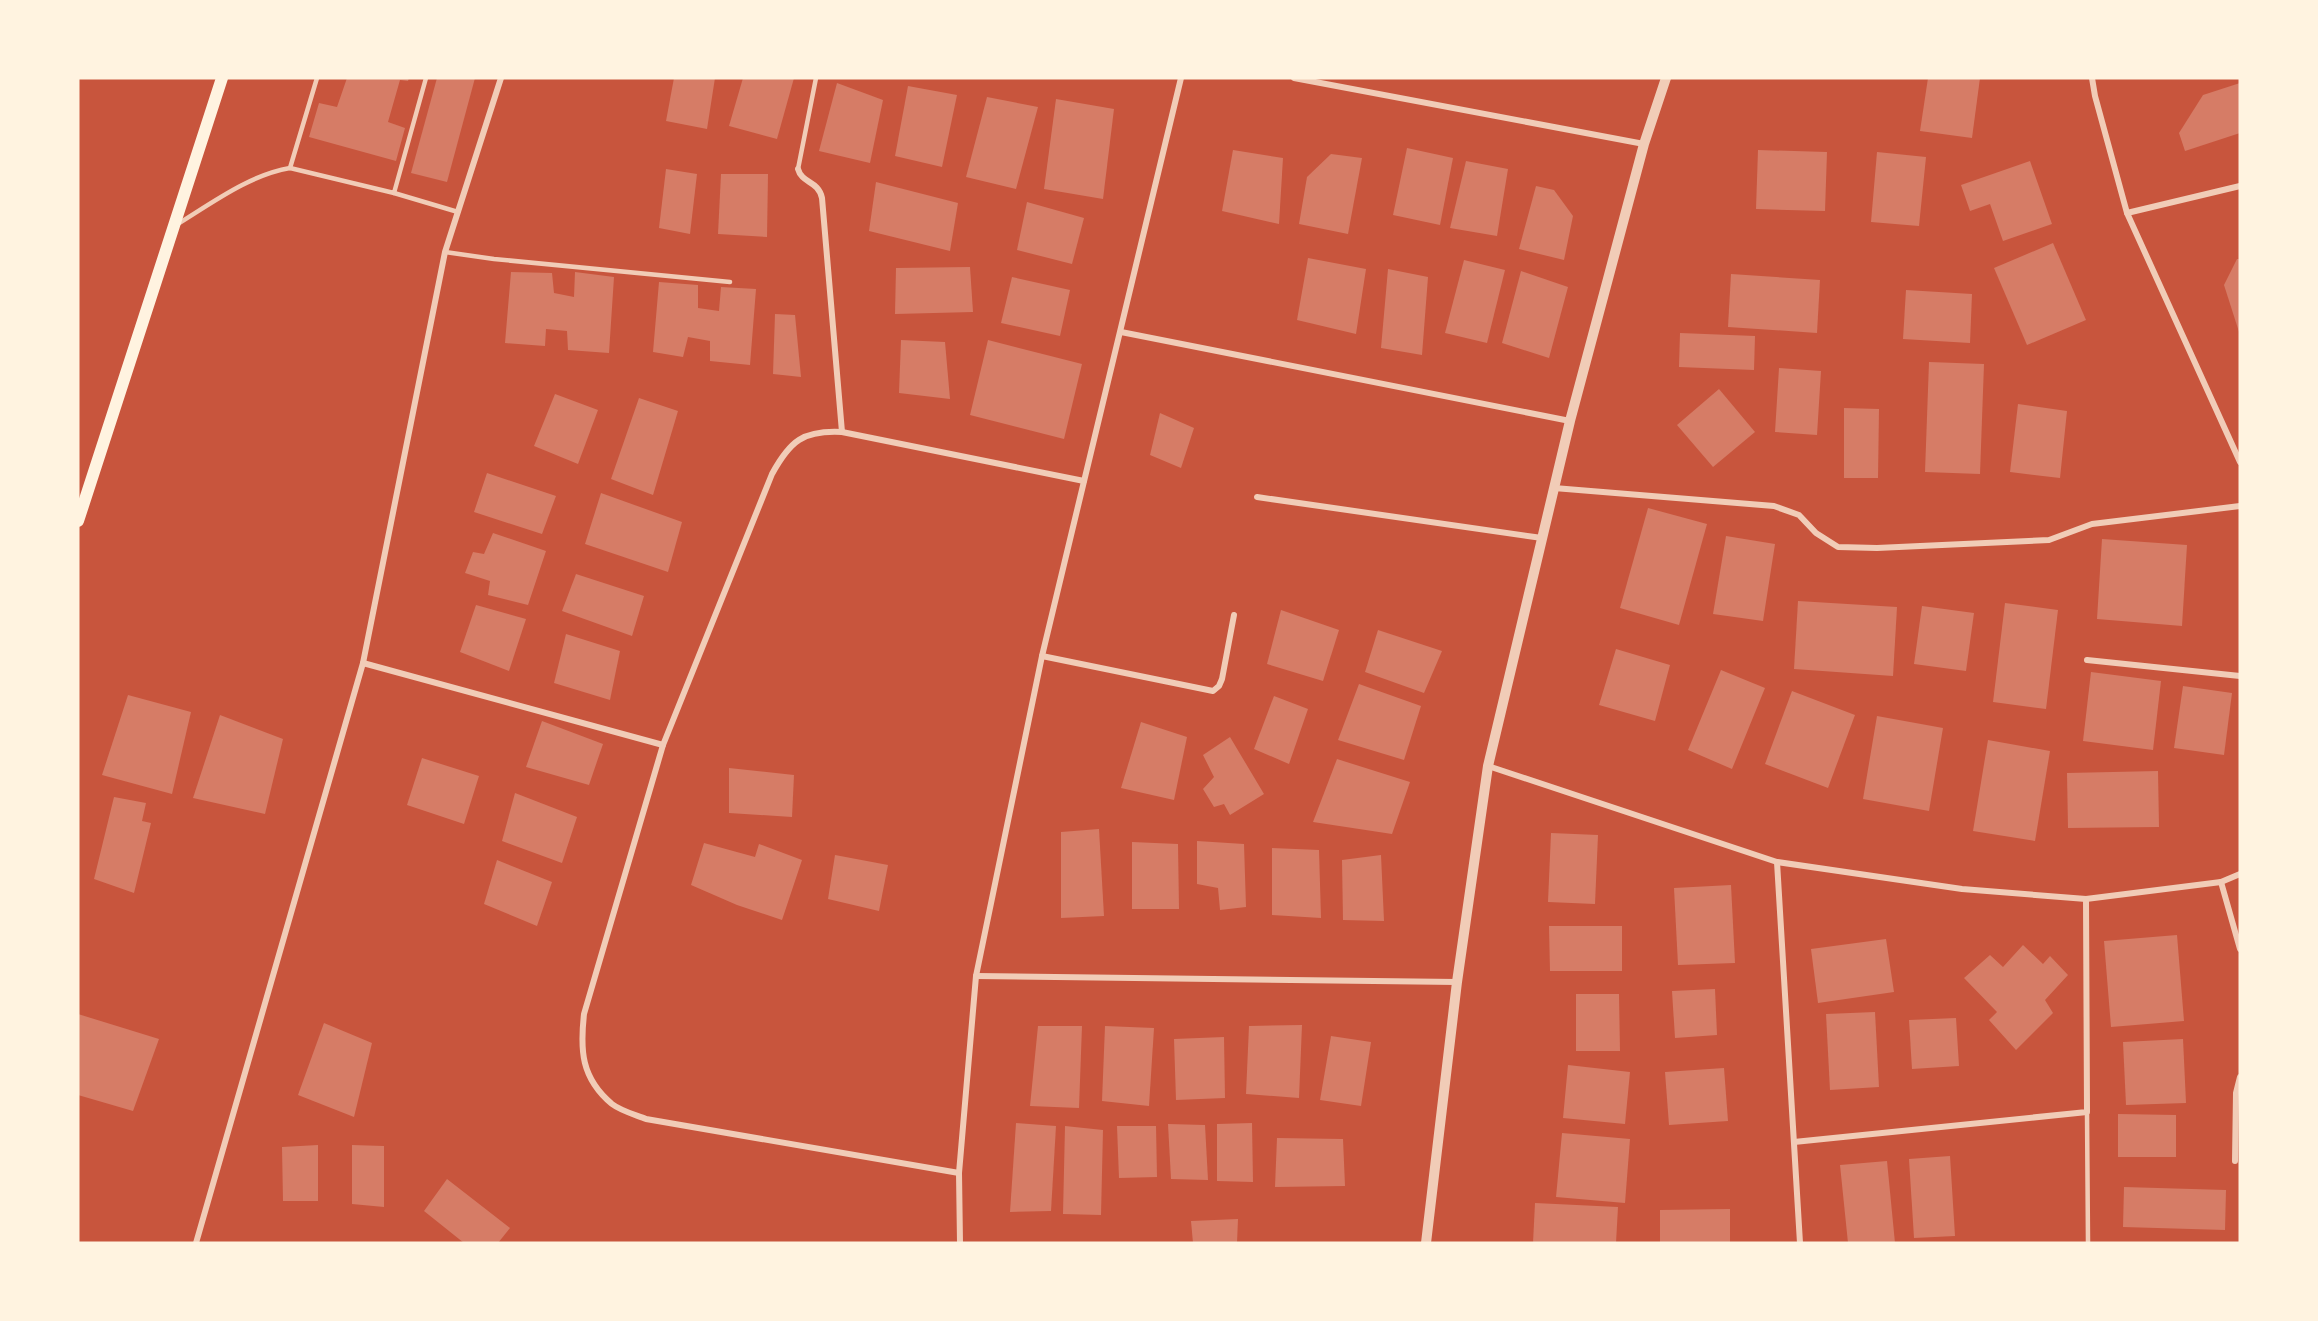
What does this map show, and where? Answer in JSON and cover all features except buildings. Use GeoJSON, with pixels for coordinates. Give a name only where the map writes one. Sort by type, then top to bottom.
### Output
{"type":"FeatureCollection","features":[{"type":"Feature","properties":{"kind":"main road"},"geometry":{"type":"LineString","coordinates":[[78,521],[222,78]]}},
{"type":"Feature","properties":{"kind":"street"},"geometry":{"type":"LineString","coordinates":[[196,1243],[363,663],[445,252],[501,78]]}},
{"type":"Feature","properties":{"kind":"street"},"geometry":{"type":"LineString","coordinates":[[960,1243],[959,1173],[976,976],[1042,656],[1181,78]]}},
{"type":"Feature","properties":{"kind":"street"},"geometry":{"type":"LineString","coordinates":[[1294,78],[1644,144]]}},
{"type":"Feature","properties":{"kind":"street"},"geometry":{"type":"LineString","coordinates":[[1426,1243],[1457,982],[1488,766],[1570,422],[1644,144],[1666,78]]}},
{"type":"Feature","properties":{"kind":"street"},"geometry":{"type":"LineString","coordinates":[[2092,78],[2127,213],[2240,462]]}},
{"type":"Feature","properties":{"kind":"street"},"geometry":{"type":"LineString","coordinates":[[798,169],[802,177],[818,187],[822,198],[842,432]]}},
{"type":"Feature","properties":{"kind":"street"},"geometry":{"type":"LineString","coordinates":[[2127,213],[2240,186]]}},
{"type":"Feature","properties":{"kind":"street"},"geometry":{"type":"LineString","coordinates":[[1121,333],[1570,422]]}},
{"type":"Feature","properties":{"kind":"street"},"geometry":{"type":"LineString","coordinates":[[959,1173],[646,1119],[613,1105],[589,1078],[580,1045],[584,1014],[663,745],[772,474],[784,452],[804,436],[823,431],[842,432],[1084,481]]}},
{"type":"Feature","properties":{"kind":"street"},"geometry":{"type":"LineString","coordinates":[[1554,489],[1774,506],[1799,515],[1816,533],[1838,547],[1877,548],[2049,540],[2092,524],[2240,506]]}},
{"type":"Feature","properties":{"kind":"street"},"geometry":{"type":"LineString","coordinates":[[1257,497],[1542,538]]}},
{"type":"Feature","properties":{"kind":"street"},"geometry":{"type":"LineString","coordinates":[[1042,656],[1213,691],[1222,679],[1234,615]]}},
{"type":"Feature","properties":{"kind":"street"},"geometry":{"type":"LineString","coordinates":[[2087,660],[2240,676]]}},
{"type":"Feature","properties":{"kind":"street"},"geometry":{"type":"LineString","coordinates":[[363,663],[663,745]]}},
{"type":"Feature","properties":{"kind":"street"},"geometry":{"type":"LineString","coordinates":[[1488,766],[1777,862],[1962,889],[2086,899],[2221,882],[2240,874]]}},
{"type":"Feature","properties":{"kind":"street"},"geometry":{"type":"LineString","coordinates":[[1777,862],[1800,1243]]}},
{"type":"Feature","properties":{"kind":"street"},"geometry":{"type":"LineString","coordinates":[[2221,882],[2240,949]]}},
{"type":"Feature","properties":{"kind":"street"},"geometry":{"type":"LineString","coordinates":[[1794,1142],[2087,1112],[2086,899]]}},
{"type":"Feature","properties":{"kind":"street"},"geometry":{"type":"LineString","coordinates":[[976,976],[1457,982]]}},
{"type":"Feature","properties":{"kind":"street"},"geometry":{"type":"LineString","coordinates":[[2235,1161],[2236,1093],[2240,1077]]}},
{"type":"Feature","properties":{"kind":"lane"},"geometry":{"type":"LineString","coordinates":[[290,168],[317,78]]}},
{"type":"Feature","properties":{"kind":"lane"},"geometry":{"type":"LineString","coordinates":[[394,193],[426,78]]}},
{"type":"Feature","properties":{"kind":"lane"},"geometry":{"type":"LineString","coordinates":[[798,169],[816,78]]}},
{"type":"Feature","properties":{"kind":"lane"},"geometry":{"type":"LineString","coordinates":[[174,226],[254,179],[274,171],[290,168],[394,193],[458,212]]}},
{"type":"Feature","properties":{"kind":"lane"},"geometry":{"type":"LineString","coordinates":[[445,252],[494,259],[730,282]]}},
{"type":"Feature","properties":{"kind":"lane"},"geometry":{"type":"LineString","coordinates":[[2087,1112],[2088,1243]]}}]}
